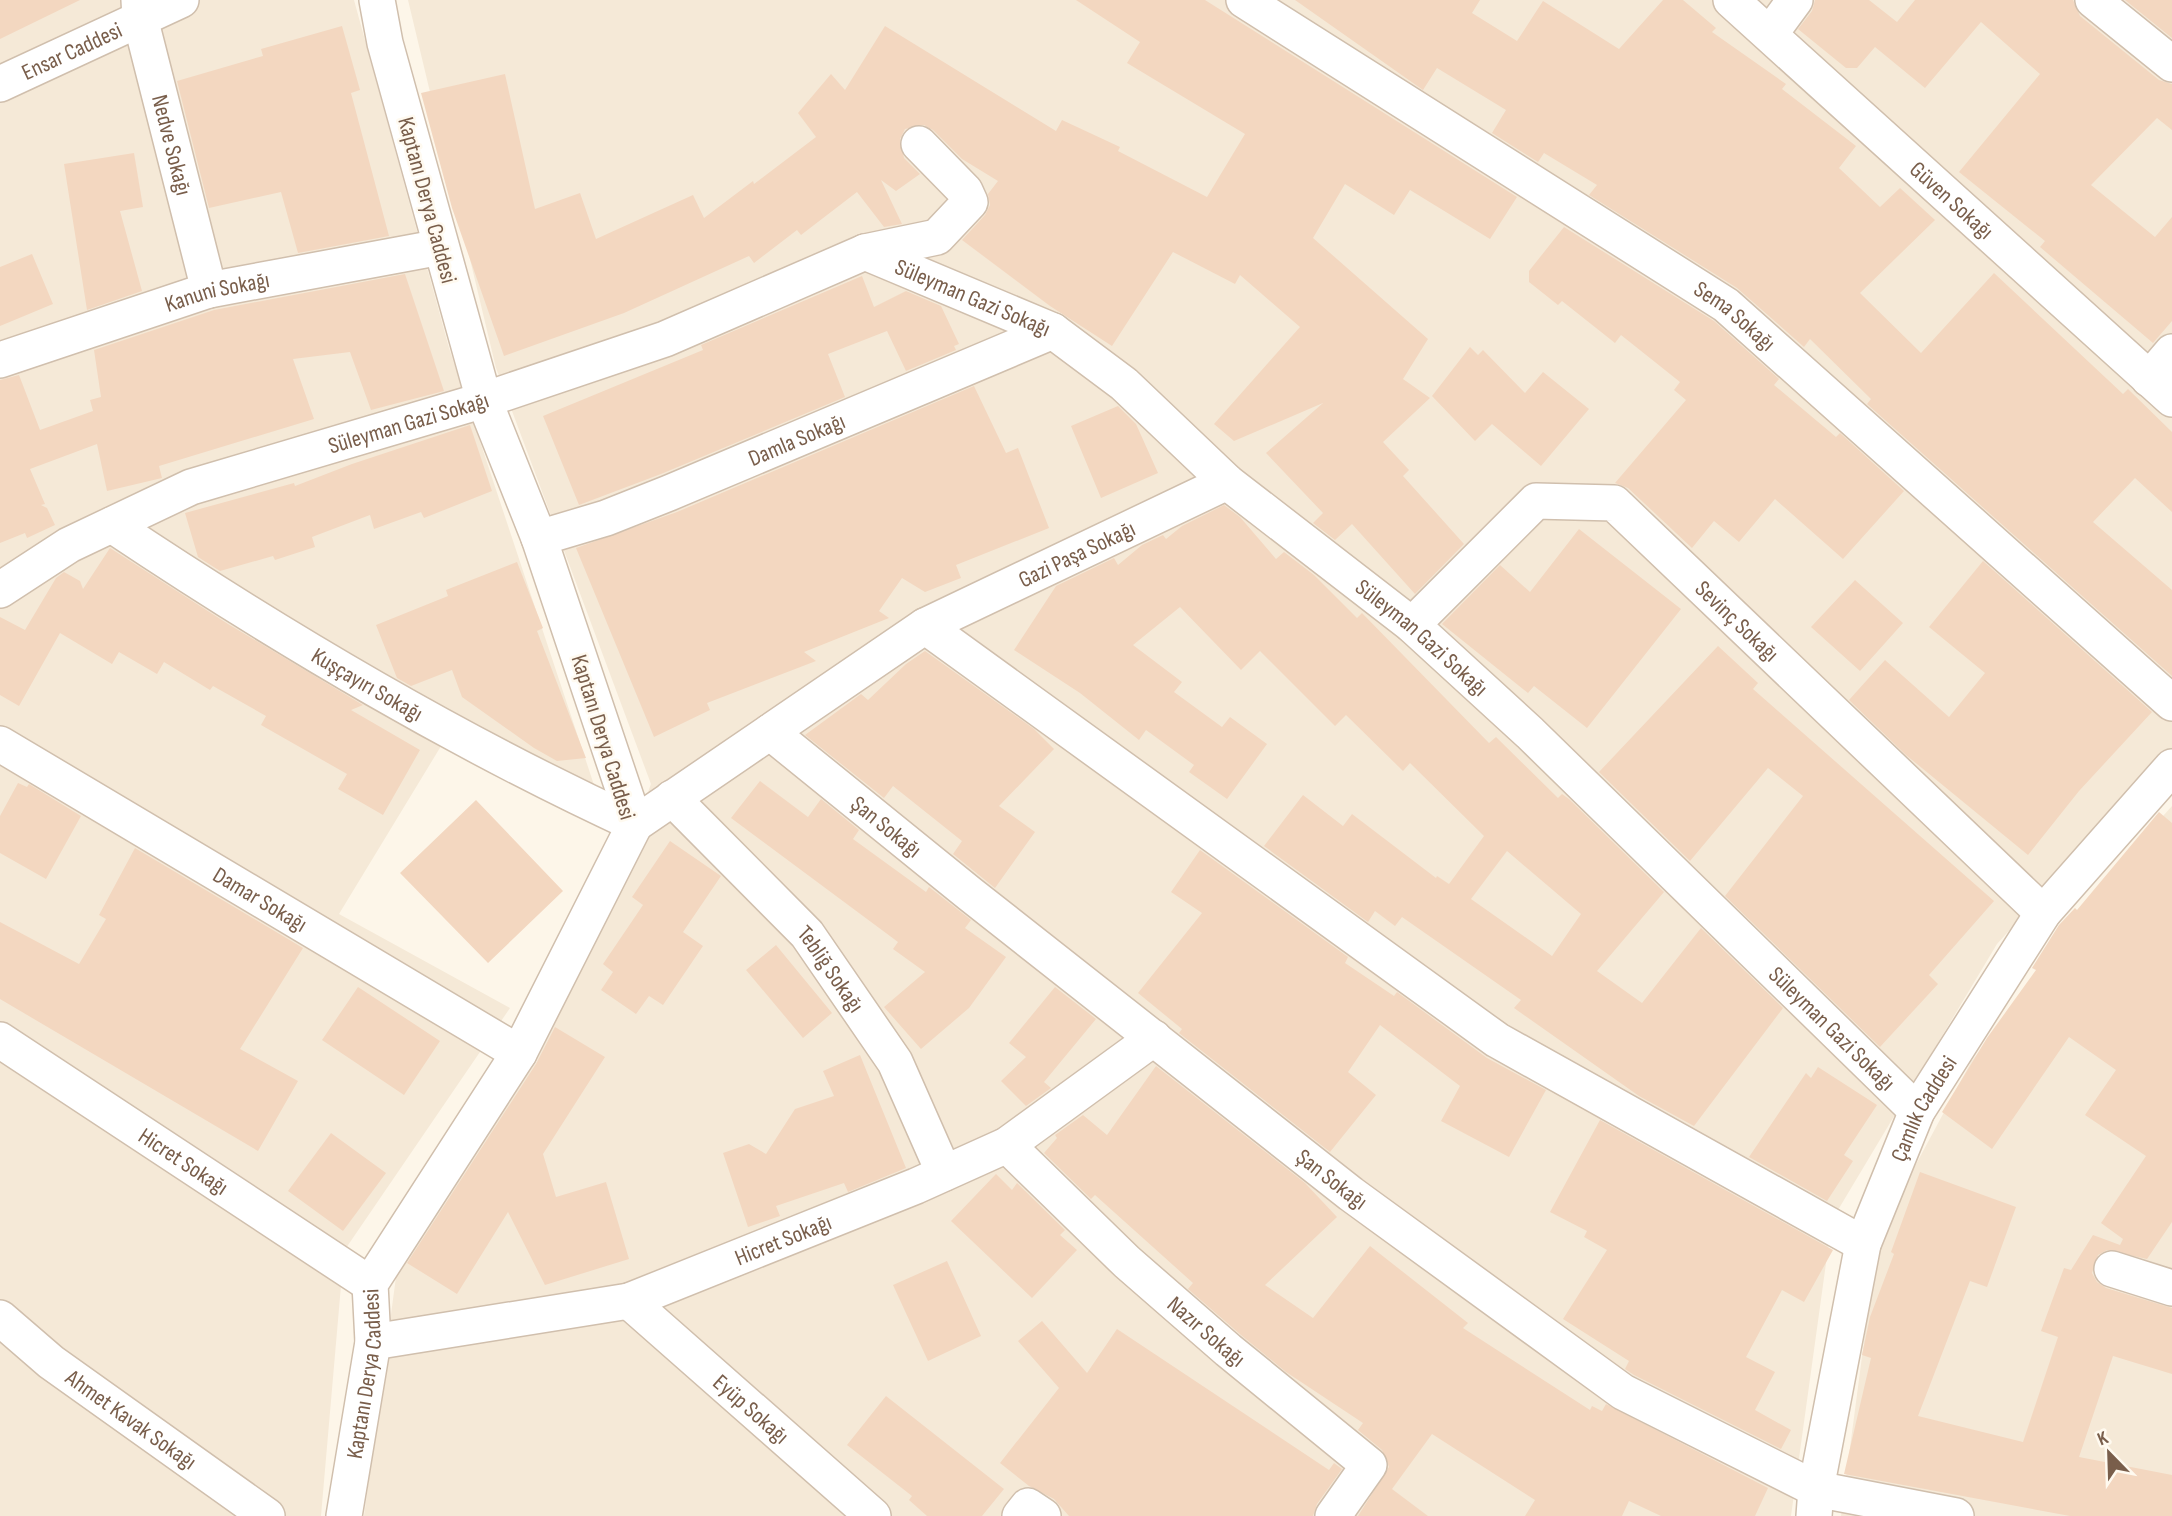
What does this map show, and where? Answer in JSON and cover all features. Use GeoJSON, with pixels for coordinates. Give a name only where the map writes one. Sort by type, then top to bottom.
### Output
{"type":"FeatureCollection","features":[{"type":"Feature","properties":{"kind":"street","name":"Ensar Caddesi"},"geometry":{"type":"LineString","coordinates":[[0,84],[140,9],[181,0]]}},
{"type":"Feature","properties":{"kind":"street","name":"Kaptanı Derya Caddesi"},"geometry":{"type":"LineString","coordinates":[[344,1516],[373,1342],[370,1284],[519,1054],[635,824],[539,538],[484,400],[385,43],[377,0]]}},
{"type":"Feature","properties":{"kind":"street","name":"Sema Sokağı"},"geometry":{"type":"LineString","coordinates":[[1244,0],[1726,305],[2172,703]]}},
{"type":"Feature","properties":{"kind":"street","name":"Güven Sokağı"},"geometry":{"type":"LineString","coordinates":[[1731,0],[2161,389]]}},
{"type":"Feature","properties":{"kind":"street"},"geometry":{"type":"LineString","coordinates":[[1770,34],[1795,0]]}},
{"type":"Feature","properties":{"kind":"street"},"geometry":{"type":"LineString","coordinates":[[2092,0],[2172,64]]}},
{"type":"Feature","properties":{"kind":"street","name":"Nedve Sokağı"},"geometry":{"type":"LineString","coordinates":[[140,9],[209,290]]}},
{"type":"Feature","properties":{"kind":"street","name":"Süleyman Gazi Sokağı"},"geometry":{"type":"LineString","coordinates":[[0,590],[69,545],[191,487],[484,400],[664,339],[864,253],[937,237],[970,202],[965,191],[919,144]]}},
{"type":"Feature","properties":{"kind":"street","name":"Kanuni Sokağı"},"geometry":{"type":"LineString","coordinates":[[0,360],[209,290],[440,247]]}},
{"type":"Feature","properties":{"kind":"street","name":"Süleyman Gazi Sokağı"},"geometry":{"type":"LineString","coordinates":[[864,253],[1053,331],[1124,384],[1227,482],[1412,625],[1530,733],[1917,1111]]}},
{"type":"Feature","properties":{"kind":"street","name":"Damla Sokağı"},"geometry":{"type":"LineString","coordinates":[[539,538],[606,518],[669,494],[1053,331]]}},
{"type":"Feature","properties":{"kind":"street"},"geometry":{"type":"LineString","coordinates":[[2161,389],[2172,352]]}},
{"type":"Feature","properties":{"kind":"street","name":"Gazi Paşa Sokağı"},"geometry":{"type":"LineString","coordinates":[[635,824],[925,626],[1227,482]]}},
{"type":"Feature","properties":{"kind":"street","name":"Sevinç Sokağı"},"geometry":{"type":"LineString","coordinates":[[1412,625],[1536,501],[1614,503],[2043,913]]}},
{"type":"Feature","properties":{"kind":"street","name":"Kuşçayırı Sokağı"},"geometry":{"type":"LineString","coordinates":[[112,525],[224,600],[352,674],[564,791],[635,824]]}},
{"type":"Feature","properties":{"kind":"street"},"geometry":{"type":"LineString","coordinates":[[925,626],[1497,1040],[1863,1244]]}},
{"type":"Feature","properties":{"kind":"street","name":"Şan Sokağı"},"geometry":{"type":"LineString","coordinates":[[770,732],[1352,1194],[1623,1392],[1815,1502],[1956,1516]]}},
{"type":"Feature","properties":{"kind":"street","name":"Damar Sokağı"},"geometry":{"type":"LineString","coordinates":[[0,744],[519,1054]]}},
{"type":"Feature","properties":{"kind":"street","name":"Çamlık Caddesi"},"geometry":{"type":"LineString","coordinates":[[1815,1502],[1863,1244],[1917,1111],[2043,913],[2172,767]]}},
{"type":"Feature","properties":{"kind":"street","name":"Tebliğ Sokağı"},"geometry":{"type":"LineString","coordinates":[[672,797],[807,934],[895,1062],[944,1173]]}},
{"type":"Feature","properties":{"kind":"street","name":"Hicret Sokağı"},"geometry":{"type":"LineString","coordinates":[[373,1342],[629,1301],[1007,1145],[1154,1038]]}},
{"type":"Feature","properties":{"kind":"street","name":"Hicret Sokağı"},"geometry":{"type":"LineString","coordinates":[[0,1040],[370,1284]]}},
{"type":"Feature","properties":{"kind":"street","name":"Nazır Sokağı"},"geometry":{"type":"LineString","coordinates":[[1007,1145],[1127,1262],[1228,1350],[1369,1465],[1333,1516]]}},
{"type":"Feature","properties":{"kind":"street"},"geometry":{"type":"LineString","coordinates":[[2112,1269],[2172,1288]]}},
{"type":"Feature","properties":{"kind":"street","name":"Eyüp Sokağı"},"geometry":{"type":"LineString","coordinates":[[629,1301],[873,1516]]}},
{"type":"Feature","properties":{"kind":"street","name":"Ahmet Kavak Sokağı"},"geometry":{"type":"LineString","coordinates":[[0,1318],[51,1362],[267,1516]]}},
{"type":"Feature","properties":{"kind":"street"},"geometry":{"type":"LineString","coordinates":[[1020,1516],[1028,1506],[1043,1516]]}},
{"type":"Feature","properties":{"kind":"shaded area"},"geometry":{"type":"Polygon","coordinates":[[[0,0],[354,0],[449,348],[594,785],[452,728],[339,914],[510,1008],[344,1251],[321,1516],[0,1516],[0,0]]]}},
{"type":"Feature","properties":{"kind":"shaded area"},"geometry":{"type":"Polygon","coordinates":[[[408,0],[2172,0],[2172,750],[1997,944],[1832,1220],[1791,1516],[364,1516],[396,1277],[599,925],[651,784],[496,368],[408,0]]]}},
{"type":"Feature","properties":{"kind":"shaded area"},"geometry":{"type":"Polygon","coordinates":[[[2172,806],[2172,1516],[1841,1516],[1878,1235],[1971,1062],[2111,874],[2172,806]]]}},
{"type":"Feature","properties":{"kind":"building"},"geometry":{"type":"Polygon","coordinates":[[[0,0],[80,0],[0,39],[0,0]]]}},
{"type":"Feature","properties":{"kind":"building"},"geometry":{"type":"Polygon","coordinates":[[[1076,0],[1205,0],[1517,197],[1490,239],[1410,190],[1394,215],[1345,184],[1313,238],[1428,339],[1403,379],[1430,398],[1383,442],[1409,470],[1403,476],[1464,544],[1415,594],[1352,524],[1335,540],[1313,523],[1323,513],[1266,453],[1323,403],[1234,441],[1214,424],[1300,327],[1240,275],[1235,284],[1173,252],[1112,346],[1050,306],[962,240],[985,215],[990,205],[988,194],[998,181],[962,159],[933,130],[924,125],[905,129],[900,139],[904,158],[920,174],[896,191],[881,180],[902,224],[884,227],[857,192],[801,235],[797,230],[754,263],[749,256],[624,313],[504,356],[452,208],[421,93],[505,74],[535,209],[580,193],[596,239],[693,195],[704,218],[753,181],[754,184],[816,137],[798,113],[831,74],[845,90],[885,26],[1056,131],[1062,120],[1120,147],[1118,151],[1207,197],[1245,134],[1127,63],[1140,42],[1076,0]]]}},
{"type":"Feature","properties":{"kind":"building"},"geometry":{"type":"Polygon","coordinates":[[[1295,0],[1480,0],[1472,13],[1517,41],[1543,1],[1619,49],[1663,0],[1683,0],[1716,28],[1712,32],[1786,84],[1782,89],[1856,146],[1839,168],[1880,207],[1900,188],[1935,220],[1860,293],[1921,353],[1994,273],[2123,394],[2128,389],[2172,432],[2172,512],[2135,478],[2093,522],[2172,590],[2172,676],[1867,404],[1871,399],[1810,339],[1804,347],[1737,288],[1589,195],[1597,185],[1544,153],[1538,162],[1492,133],[1506,110],[1437,68],[1423,90],[1295,0]]]}},
{"type":"Feature","properties":{"kind":"building"},"geometry":{"type":"Polygon","coordinates":[[[1815,0],[1869,0],[1897,22],[1915,0],[2073,0],[2080,16],[2159,80],[2172,84],[2172,130],[2157,118],[2091,185],[2155,237],[2172,217],[2172,321],[2153,343],[2040,247],[2045,241],[1959,172],[2040,74],[1981,22],[1925,88],[1875,47],[1857,68],[1846,68],[1798,29],[1812,11],[1815,0]]]}},
{"type":"Feature","properties":{"kind":"building"},"geometry":{"type":"Polygon","coordinates":[[[2125,0],[2172,0],[2172,38],[2125,0]]]}},
{"type":"Feature","properties":{"kind":"building"},"geometry":{"type":"Polygon","coordinates":[[[342,26],[360,90],[351,93],[389,236],[298,253],[281,192],[209,208],[177,81],[263,56],[261,49],[342,26]]]}},
{"type":"Feature","properties":{"kind":"building"},"geometry":{"type":"Polygon","coordinates":[[[134,153],[143,207],[120,211],[142,291],[87,310],[64,164],[134,153]]]}},
{"type":"Feature","properties":{"kind":"building"},"geometry":{"type":"Polygon","coordinates":[[[1564,227],[1714,321],[1779,379],[1774,385],[1836,437],[1840,433],[1904,491],[1843,559],[1775,499],[1739,542],[1714,521],[1692,548],[1628,488],[1615,483],[1686,400],[1674,390],[1680,382],[1621,335],[1615,343],[1562,301],[1558,305],[1529,282],[1529,271],[1564,227]]]}},
{"type":"Feature","properties":{"kind":"building"},"geometry":{"type":"Polygon","coordinates":[[[32,254],[53,304],[0,326],[0,267],[32,254]]]}},
{"type":"Feature","properties":{"kind":"building"},"geometry":{"type":"Polygon","coordinates":[[[405,274],[444,391],[371,410],[350,352],[293,359],[314,419],[159,466],[162,478],[107,491],[97,444],[30,469],[45,504],[41,505],[47,508],[55,525],[27,538],[25,533],[0,543],[0,380],[19,375],[40,430],[93,411],[90,400],[101,397],[94,350],[214,310],[405,274]]]}},
{"type":"Feature","properties":{"kind":"building"},"geometry":{"type":"Polygon","coordinates":[[[862,276],[874,307],[906,291],[941,306],[959,344],[954,346],[956,350],[906,371],[887,331],[828,354],[845,397],[661,474],[579,505],[543,416],[703,350],[701,345],[862,276]]]}},
{"type":"Feature","properties":{"kind":"building"},"geometry":{"type":"Polygon","coordinates":[[[1470,347],[1478,355],[1483,350],[1525,393],[1543,372],[1589,409],[1541,466],[1492,424],[1475,441],[1432,396],[1470,347]]]}},
{"type":"Feature","properties":{"kind":"building"},"geometry":{"type":"Polygon","coordinates":[[[974,386],[1006,453],[1018,448],[1049,528],[956,565],[961,578],[925,592],[902,578],[879,611],[889,618],[804,652],[816,661],[707,703],[710,710],[654,737],[576,548],[677,512],[974,386]]]}},
{"type":"Feature","properties":{"kind":"building"},"geometry":{"type":"Polygon","coordinates":[[[1118,406],[1136,424],[1158,473],[1101,498],[1071,426],[1118,406]]]}},
{"type":"Feature","properties":{"kind":"building"},"geometry":{"type":"Polygon","coordinates":[[[470,425],[492,491],[424,518],[421,512],[374,529],[370,515],[312,537],[315,547],[275,560],[273,556],[220,571],[198,557],[185,513],[294,483],[295,486],[470,425]]]}},
{"type":"Feature","properties":{"kind":"building"},"geometry":{"type":"Polygon","coordinates":[[[1224,505],[1240,517],[1276,559],[1284,552],[1314,575],[1357,618],[1362,613],[1489,743],[1496,737],[1558,798],[1562,794],[1569,799],[1664,892],[1597,971],[1642,1003],[1701,928],[1783,1008],[1694,1126],[1639,1096],[1514,1008],[1521,1000],[1402,917],[1395,926],[1375,911],[1368,922],[1264,846],[1303,795],[1343,826],[1352,814],[1436,878],[1437,876],[1449,884],[1484,836],[1410,763],[1403,771],[1346,715],[1335,726],[1260,651],[1241,670],[1180,607],[1133,645],[1182,682],[1174,692],[1222,727],[1230,717],[1267,744],[1227,799],[1189,772],[1194,765],[1146,730],[1139,740],[1080,693],[1014,650],[1056,586],[1114,558],[1118,565],[1142,545],[1163,535],[1166,539],[1182,526],[1224,505]],[[1507,851],[1471,899],[1552,956],[1581,914],[1507,851]]]}},
{"type":"Feature","properties":{"kind":"building"},"geometry":{"type":"Polygon","coordinates":[[[1579,529],[1681,609],[1587,728],[1534,686],[1528,693],[1442,624],[1500,565],[1530,592],[1579,529]]]}},
{"type":"Feature","properties":{"kind":"building"},"geometry":{"type":"Polygon","coordinates":[[[110,548],[228,624],[363,705],[351,710],[420,750],[383,815],[338,789],[347,774],[261,725],[266,716],[213,686],[210,690],[164,662],[157,674],[119,652],[112,664],[60,633],[19,706],[0,695],[0,617],[25,630],[56,578],[64,572],[80,581],[83,589],[110,548]]]}},
{"type":"Feature","properties":{"kind":"building"},"geometry":{"type":"Polygon","coordinates":[[[1983,561],[2152,712],[2079,791],[2028,855],[1906,755],[1849,700],[1885,660],[1949,717],[1985,673],[1929,627],[1983,561]]]}},
{"type":"Feature","properties":{"kind":"building"},"geometry":{"type":"Polygon","coordinates":[[[517,562],[543,628],[537,631],[586,758],[557,761],[534,748],[462,697],[452,670],[411,686],[397,678],[376,625],[448,596],[446,590],[517,562]]]}},
{"type":"Feature","properties":{"kind":"building"},"geometry":{"type":"Polygon","coordinates":[[[1855,580],[1903,623],[1860,671],[1811,627],[1855,580]]]}},
{"type":"Feature","properties":{"kind":"building"},"geometry":{"type":"Polygon","coordinates":[[[1718,646],[1758,683],[1753,689],[1994,901],[1929,975],[1938,984],[1880,1047],[1725,896],[1803,796],[1768,768],[1690,861],[1599,772],[1718,646]]]}},
{"type":"Feature","properties":{"kind":"building"},"geometry":{"type":"Polygon","coordinates":[[[925,651],[1034,729],[1054,749],[999,806],[1035,832],[995,888],[953,854],[962,841],[893,786],[884,798],[805,735],[861,694],[868,700],[906,664],[925,651]]]}},
{"type":"Feature","properties":{"kind":"building"},"geometry":{"type":"Polygon","coordinates":[[[760,781],[808,817],[821,799],[859,830],[853,839],[926,892],[929,887],[971,920],[965,928],[1006,957],[969,1008],[921,1049],[884,1007],[925,972],[893,949],[898,942],[731,818],[760,781]]]}},
{"type":"Feature","properties":{"kind":"building"},"geometry":{"type":"Polygon","coordinates":[[[18,783],[27,787],[29,784],[81,816],[46,879],[0,853],[0,816],[18,783]]]}},
{"type":"Feature","properties":{"kind":"building"},"geometry":{"type":"Polygon","coordinates":[[[476,800],[563,891],[488,963],[400,873],[476,800]]]}},
{"type":"Feature","properties":{"kind":"building"},"geometry":{"type":"Polygon","coordinates":[[[2159,812],[2172,823],[2172,1222],[2147,1259],[2107,1250],[2098,1255],[2092,1273],[2097,1282],[2106,1288],[2172,1308],[2172,1374],[2113,1356],[2079,1457],[2172,1475],[2172,1516],[2070,1516],[1844,1474],[1871,1358],[1862,1355],[1870,1317],[1894,1254],[1891,1252],[1920,1172],[2016,1207],[1987,1287],[1970,1281],[1918,1416],[2023,1442],[2058,1337],[2041,1331],[2064,1268],[2071,1270],[2093,1235],[2120,1245],[2123,1239],[2101,1223],[2146,1156],[2085,1115],[2116,1070],[2069,1037],[1992,1149],[1942,1112],[1987,1038],[2036,970],[2032,968],[2059,925],[2075,908],[2077,910],[2159,812]]]}},
{"type":"Feature","properties":{"kind":"building"},"geometry":{"type":"Polygon","coordinates":[[[670,841],[721,876],[683,932],[703,946],[663,1005],[649,996],[636,1014],[601,990],[613,972],[603,964],[643,905],[632,897],[670,841]]]}},
{"type":"Feature","properties":{"kind":"building"},"geometry":{"type":"Polygon","coordinates":[[[135,848],[303,948],[240,1049],[298,1081],[258,1151],[0,999],[0,922],[79,964],[106,919],[99,915],[135,848]]]}},
{"type":"Feature","properties":{"kind":"building"},"geometry":{"type":"Polygon","coordinates":[[[1200,850],[1348,957],[1345,963],[1394,996],[1397,992],[1487,1058],[1546,1090],[1509,1157],[1441,1121],[1460,1086],[1380,1025],[1348,1072],[1376,1095],[1330,1152],[1179,1033],[1182,1029],[1138,993],[1202,913],[1171,892],[1200,850]]]}},
{"type":"Feature","properties":{"kind":"building"},"geometry":{"type":"Polygon","coordinates":[[[776,945],[832,1013],[803,1038],[746,970],[776,945]]]}},
{"type":"Feature","properties":{"kind":"building"},"geometry":{"type":"Polygon","coordinates":[[[358,987],[440,1041],[404,1095],[322,1040],[358,987]]]}},
{"type":"Feature","properties":{"kind":"building"},"geometry":{"type":"Polygon","coordinates":[[[1055,987],[1096,1019],[1044,1082],[1051,1088],[1026,1106],[1001,1081],[1026,1057],[1009,1043],[1055,987]]]}},
{"type":"Feature","properties":{"kind":"building"},"geometry":{"type":"Polygon","coordinates":[[[555,1027],[605,1057],[543,1154],[556,1197],[606,1182],[629,1259],[545,1285],[508,1212],[457,1294],[407,1263],[536,1064],[555,1027]]]}},
{"type":"Feature","properties":{"kind":"building"},"geometry":{"type":"Polygon","coordinates":[[[860,1055],[906,1168],[848,1192],[844,1183],[776,1206],[780,1216],[748,1227],[723,1153],[749,1144],[766,1154],[795,1109],[834,1096],[823,1071],[860,1055]]]}},
{"type":"Feature","properties":{"kind":"building"},"geometry":{"type":"Polygon","coordinates":[[[1156,1066],[1305,1183],[1337,1217],[1265,1285],[1313,1318],[1370,1246],[1468,1323],[1463,1328],[1590,1410],[1592,1406],[1602,1411],[1606,1404],[1768,1488],[1755,1516],[1661,1516],[1629,1501],[1622,1516],[1525,1516],[1535,1500],[1432,1434],[1392,1489],[1428,1516],[1358,1516],[1389,1467],[1382,1450],[1358,1430],[1363,1423],[1286,1372],[1241,1335],[1188,1289],[1193,1283],[1095,1195],[1091,1199],[1044,1153],[1057,1138],[1055,1135],[1083,1115],[1107,1135],[1156,1066]]]}},
{"type":"Feature","properties":{"kind":"building"},"geometry":{"type":"Polygon","coordinates":[[[1818,1067],[1877,1105],[1844,1155],[1853,1161],[1827,1201],[1749,1157],[1806,1073],[1811,1078],[1818,1067]]]}},
{"type":"Feature","properties":{"kind":"building"},"geometry":{"type":"Polygon","coordinates":[[[1600,1120],[1833,1250],[1804,1302],[1782,1290],[1746,1357],[1775,1372],[1755,1410],[1791,1430],[1781,1449],[1634,1375],[1625,1369],[1629,1361],[1563,1319],[1607,1250],[1584,1237],[1587,1231],[1550,1212],[1600,1120]]]}},
{"type":"Feature","properties":{"kind":"building"},"geometry":{"type":"Polygon","coordinates":[[[331,1133],[386,1173],[343,1231],[288,1191],[331,1133]]]}},
{"type":"Feature","properties":{"kind":"building"},"geometry":{"type":"Polygon","coordinates":[[[996,1174],[1012,1190],[1017,1183],[1065,1230],[1060,1235],[1077,1250],[1032,1298],[951,1221],[996,1174]]]}},
{"type":"Feature","properties":{"kind":"building"},"geometry":{"type":"Polygon","coordinates":[[[947,1261],[981,1336],[928,1361],[893,1285],[947,1261]]]}},
{"type":"Feature","properties":{"kind":"building"},"geometry":{"type":"Polygon","coordinates":[[[1042,1321],[1087,1373],[1117,1329],[1329,1470],[1334,1463],[1342,1469],[1317,1504],[1313,1516],[1069,1516],[1054,1499],[1029,1486],[1000,1463],[1059,1388],[1018,1341],[1042,1321]]]}},
{"type":"Feature","properties":{"kind":"building"},"geometry":{"type":"Polygon","coordinates":[[[886,1396],[1004,1489],[982,1516],[927,1516],[909,1500],[912,1496],[847,1445],[886,1396]]]}}]}
